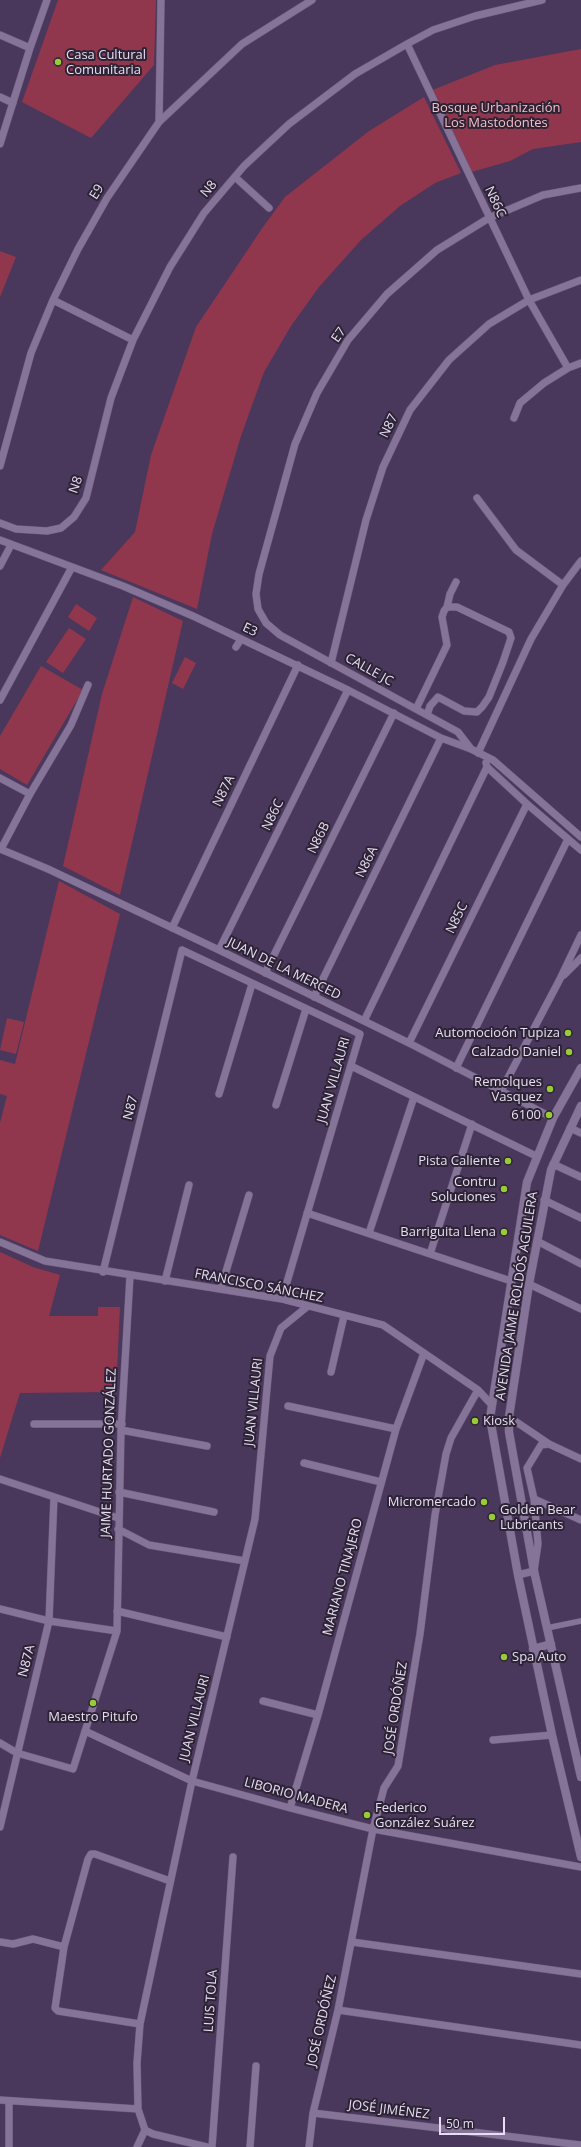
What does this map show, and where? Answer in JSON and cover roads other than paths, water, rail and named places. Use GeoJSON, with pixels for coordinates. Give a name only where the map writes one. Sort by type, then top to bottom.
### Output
{"type":"FeatureCollection","features":[{"type":"Feature","properties":{"kind":"street"},"geometry":{"type":"LineString","coordinates":[[0,144],[30,48],[47,0]]}},
{"type":"Feature","properties":{"kind":"street"},"geometry":{"type":"LineString","coordinates":[[159,122],[161,0]]}},
{"type":"Feature","properties":{"kind":"street","name":"E9"},"geometry":{"type":"LineString","coordinates":[[0,466],[31,353],[53,300],[78,249],[107,198],[159,122],[242,44],[312,0]]}},
{"type":"Feature","properties":{"kind":"street","name":"N8"},"geometry":{"type":"LineString","coordinates":[[0,523],[16,529],[47,531],[61,528],[74,516],[86,498],[111,398],[133,340],[175,260],[204,213],[235,177],[289,124],[355,74],[433,30],[475,16],[542,0]]}},
{"type":"Feature","properties":{"kind":"street"},"geometry":{"type":"LineString","coordinates":[[0,35],[30,48]]}},
{"type":"Feature","properties":{"kind":"street","name":"N86C"},"geometry":{"type":"LineString","coordinates":[[407,44],[529,300],[568,368]]}},
{"type":"Feature","properties":{"kind":"street"},"geometry":{"type":"LineString","coordinates":[[0,97],[13,102]]}},
{"type":"Feature","properties":{"kind":"street"},"geometry":{"type":"LineString","coordinates":[[235,177],[270,208]]}},
{"type":"Feature","properties":{"kind":"street","name":"E7"},"geometry":{"type":"LineString","coordinates":[[258,609],[256,594],[259,574],[295,444],[317,393],[348,340],[387,294],[437,250],[489,218],[543,195],[581,188]]}},
{"type":"Feature","properties":{"kind":"street","name":"N87"},"geometry":{"type":"LineString","coordinates":[[331,662],[366,520],[383,467],[410,410],[449,360],[489,324],[529,300],[581,280]]}},
{"type":"Feature","properties":{"kind":"street"},"geometry":{"type":"LineString","coordinates":[[53,300],[133,340]]}},
{"type":"Feature","properties":{"kind":"street"},"geometry":{"type":"LineString","coordinates":[[514,418],[520,403],[544,383],[568,368],[581,363]]}},
{"type":"Feature","properties":{"kind":"street"},"geometry":{"type":"LineString","coordinates":[[477,498],[516,550],[563,585]]}},
{"type":"Feature","properties":{"kind":"street","name":"E3"},"geometry":{"type":"LineString","coordinates":[[0,540],[72,567],[193,616],[298,665],[441,738],[493,760],[581,837]]}},
{"type":"Feature","properties":{"kind":"street"},"geometry":{"type":"LineString","coordinates":[[0,566],[11,545]]}},
{"type":"Feature","properties":{"kind":"street"},"geometry":{"type":"LineString","coordinates":[[581,561],[563,585],[531,639],[478,753],[487,767],[527,804],[581,850]]}},
{"type":"Feature","properties":{"kind":"street"},"geometry":{"type":"LineString","coordinates":[[0,700],[72,567]]}},
{"type":"Feature","properties":{"kind":"street"},"geometry":{"type":"LineString","coordinates":[[416,709],[447,645],[442,617],[456,582]]}},
{"type":"Feature","properties":{"kind":"street"},"geometry":{"type":"LineString","coordinates":[[427,715],[430,706],[438,697],[464,711],[476,712],[482,708],[489,698],[511,638],[510,632],[457,607],[447,607]]}},
{"type":"Feature","properties":{"kind":"street","name":"CALLE JC"},"geometry":{"type":"LineString","coordinates":[[258,609],[266,623],[280,635],[458,732],[478,753]]}},
{"type":"Feature","properties":{"kind":"street"},"geometry":{"type":"LineString","coordinates":[[236,647],[241,639]]}},
{"type":"Feature","properties":{"kind":"street","name":"N87A"},"geometry":{"type":"LineString","coordinates":[[172,928],[298,665]]}},
{"type":"Feature","properties":{"kind":"street"},"geometry":{"type":"LineString","coordinates":[[1,849],[30,794],[71,725],[88,684]]}},
{"type":"Feature","properties":{"kind":"street","name":"N86C"},"geometry":{"type":"LineString","coordinates":[[219,950],[348,690]]}},
{"type":"Feature","properties":{"kind":"street","name":"N86B"},"geometry":{"type":"LineString","coordinates":[[265,973],[394,713]]}},
{"type":"Feature","properties":{"kind":"street","name":"N86A"},"geometry":{"type":"LineString","coordinates":[[314,997],[441,738]]}},
{"type":"Feature","properties":{"kind":"street"},"geometry":{"type":"LineString","coordinates":[[364,1021],[487,767]]}},
{"type":"Feature","properties":{"kind":"street"},"geometry":{"type":"LineString","coordinates":[[0,778],[30,794]]}},
{"type":"Feature","properties":{"kind":"street","name":"N85C"},"geometry":{"type":"LineString","coordinates":[[409,1043],[527,804]]}},
{"type":"Feature","properties":{"kind":"street"},"geometry":{"type":"LineString","coordinates":[[456,1068],[568,839]]}},
{"type":"Feature","properties":{"kind":"street","name":"JUAN DE LA MERCED"},"geometry":{"type":"LineString","coordinates":[[1,849],[48,869],[219,950],[409,1043],[553,1118]]}},
{"type":"Feature","properties":{"kind":"street"},"geometry":{"type":"LineString","coordinates":[[501,1091],[560,979],[581,935]]}},
{"type":"Feature","properties":{"kind":"street","name":"N87"},"geometry":{"type":"LineString","coordinates":[[103,1272],[182,950]]}},
{"type":"Feature","properties":{"kind":"street","name":"JUAN VILLAURI"},"geometry":{"type":"LineString","coordinates":[[182,950],[360,1034],[306,1213],[282,1299]]}},
{"type":"Feature","properties":{"kind":"street"},"geometry":{"type":"LineString","coordinates":[[560,979],[581,958]]}},
{"type":"Feature","properties":{"kind":"street"},"geometry":{"type":"LineString","coordinates":[[219,1094],[252,984]]}},
{"type":"Feature","properties":{"kind":"street"},"geometry":{"type":"LineString","coordinates":[[276,1105],[306,1009]]}},
{"type":"Feature","properties":{"kind":"street"},"geometry":{"type":"LineString","coordinates":[[351,1066],[536,1156]]}},
{"type":"Feature","properties":{"kind":"street","name":"AVENIDA JAIME ROLDÓS AGUILERA"},"geometry":{"type":"LineString","coordinates":[[581,1068],[553,1118],[536,1156],[527,1182],[491,1404],[491,1433],[518,1576],[552,1735],[581,1857]]}},
{"type":"Feature","properties":{"kind":"street"},"geometry":{"type":"LineString","coordinates":[[369,1233],[414,1097]]}},
{"type":"Feature","properties":{"kind":"street","name":"AVENIDA JAIME ROLDÓS AGUILERA"},"geometry":{"type":"LineString","coordinates":[[581,1106],[553,1164],[544,1200],[509,1417],[509,1432],[534,1571],[581,1777]]}},
{"type":"Feature","properties":{"kind":"street"},"geometry":{"type":"LineString","coordinates":[[430,1254],[472,1124]]}},
{"type":"Feature","properties":{"kind":"street"},"geometry":{"type":"LineString","coordinates":[[570,1128],[581,1133]]}},
{"type":"Feature","properties":{"kind":"street"},"geometry":{"type":"LineString","coordinates":[[553,1164],[581,1177]]}},
{"type":"Feature","properties":{"kind":"street"},"geometry":{"type":"LineString","coordinates":[[165,1281],[189,1185]]}},
{"type":"Feature","properties":{"kind":"street"},"geometry":{"type":"LineString","coordinates":[[222,1288],[249,1195]]}},
{"type":"Feature","properties":{"kind":"street"},"geometry":{"type":"LineString","coordinates":[[544,1200],[581,1218]]}},
{"type":"Feature","properties":{"kind":"street"},"geometry":{"type":"LineString","coordinates":[[306,1213],[511,1281]]}},
{"type":"Feature","properties":{"kind":"street"},"geometry":{"type":"LineString","coordinates":[[538,1241],[581,1264]]}},
{"type":"Feature","properties":{"kind":"street","name":"FRANCISCO SÁNCHEZ"},"geometry":{"type":"LineString","coordinates":[[0,1242],[45,1261],[103,1272],[222,1288],[282,1299],[383,1325],[478,1390],[491,1404]]}},
{"type":"Feature","properties":{"kind":"street","name":"JAIME HURTADO GONZÁLEZ"},"geometry":{"type":"LineString","coordinates":[[117,1631],[118,1518],[130,1276]]}},
{"type":"Feature","properties":{"kind":"street"},"geometry":{"type":"LineString","coordinates":[[530,1284],[581,1309]]}},
{"type":"Feature","properties":{"kind":"street","name":"JUAN VILLAURI"},"geometry":{"type":"LineString","coordinates":[[145,2130],[138,2109],[137,2064],[140,2024],[192,1781],[255,1519],[270,1356],[281,1328],[308,1306]]}},
{"type":"Feature","properties":{"kind":"street"},"geometry":{"type":"LineString","coordinates":[[331,1372],[344,1316]]}},
{"type":"Feature","properties":{"kind":"street","name":"MARIANO TINAJERO"},"geometry":{"type":"LineString","coordinates":[[290,1808],[318,1715],[396,1429],[424,1353]]}},
{"type":"Feature","properties":{"kind":"street","name":"JOSÉ ORDÓÑEZ"},"geometry":{"type":"LineString","coordinates":[[309,2147],[313,2113],[338,2010],[373,1829],[384,1788],[398,1766],[420,1634],[435,1515],[446,1454],[451,1438],[478,1390]]}},
{"type":"Feature","properties":{"kind":"street"},"geometry":{"type":"LineString","coordinates":[[288,1406],[396,1429]]}},
{"type":"Feature","properties":{"kind":"street"},"geometry":{"type":"LineString","coordinates":[[509,1417],[549,1444],[581,1459]]}},
{"type":"Feature","properties":{"kind":"street"},"geometry":{"type":"LineString","coordinates":[[34,1424],[122,1427],[207,1446]]}},
{"type":"Feature","properties":{"kind":"street"},"geometry":{"type":"LineString","coordinates":[[518,1576],[534,1571],[538,1544],[534,1499],[527,1468],[541,1445],[549,1444]]}},
{"type":"Feature","properties":{"kind":"street"},"geometry":{"type":"LineString","coordinates":[[304,1463],[381,1482]]}},
{"type":"Feature","properties":{"kind":"street"},"geometry":{"type":"LineString","coordinates":[[0,1479],[118,1518]]}},
{"type":"Feature","properties":{"kind":"street"},"geometry":{"type":"LineString","coordinates":[[119,1492],[214,1512]]}},
{"type":"Feature","properties":{"kind":"street","name":"N87A"},"geometry":{"type":"LineString","coordinates":[[0,1827],[16,1754],[49,1620],[54,1497]]}},
{"type":"Feature","properties":{"kind":"street"},"geometry":{"type":"LineString","coordinates":[[534,1499],[581,1520]]}},
{"type":"Feature","properties":{"kind":"street"},"geometry":{"type":"LineString","coordinates":[[118,1529],[149,1545],[245,1561]]}},
{"type":"Feature","properties":{"kind":"street"},"geometry":{"type":"LineString","coordinates":[[0,1609],[49,1620],[117,1631],[73,1769],[16,1754],[0,1743]]}},
{"type":"Feature","properties":{"kind":"street"},"geometry":{"type":"LineString","coordinates":[[117,1611],[227,1637]]}},
{"type":"Feature","properties":{"kind":"street"},"geometry":{"type":"LineString","coordinates":[[547,1628],[581,1621]]}},
{"type":"Feature","properties":{"kind":"street"},"geometry":{"type":"LineString","coordinates":[[533,1649],[551,1644]]}},
{"type":"Feature","properties":{"kind":"street"},"geometry":{"type":"LineString","coordinates":[[263,1701],[318,1715]]}},
{"type":"Feature","properties":{"kind":"street","name":"LIBORIO MADERA"},"geometry":{"type":"LineString","coordinates":[[85,1731],[192,1781],[290,1808],[373,1829],[581,1867]]}},
{"type":"Feature","properties":{"kind":"street"},"geometry":{"type":"LineString","coordinates":[[493,1740],[552,1735]]}},
{"type":"Feature","properties":{"kind":"street"},"geometry":{"type":"LineString","coordinates":[[140,2024],[58,2011],[55,2008],[64,1947],[88,1859],[91,1854],[95,1854],[170,1881]]}},
{"type":"Feature","properties":{"kind":"street","name":"LUIS TOLA"},"geometry":{"type":"LineString","coordinates":[[212,2147],[233,1857]]}},
{"type":"Feature","properties":{"kind":"street"},"geometry":{"type":"LineString","coordinates":[[0,1942],[13,1944],[33,1939],[64,1947]]}},
{"type":"Feature","properties":{"kind":"street"},"geometry":{"type":"LineString","coordinates":[[352,1942],[581,1974]]}},
{"type":"Feature","properties":{"kind":"street"},"geometry":{"type":"LineString","coordinates":[[338,2010],[581,2045]]}},
{"type":"Feature","properties":{"kind":"street"},"geometry":{"type":"LineString","coordinates":[[250,2147],[256,2066]]}},
{"type":"Feature","properties":{"kind":"street"},"geometry":{"type":"LineString","coordinates":[[0,2100],[138,2109]]}},
{"type":"Feature","properties":{"kind":"street"},"geometry":{"type":"LineString","coordinates":[[9,2101],[9,2147]]}},
{"type":"Feature","properties":{"kind":"street","name":"JOSÉ JIMÉNEZ"},"geometry":{"type":"LineString","coordinates":[[313,2113],[581,2145]]}},
{"type":"Feature","properties":{"kind":"street"},"geometry":{"type":"LineString","coordinates":[[137,2147],[145,2130],[153,2134],[207,2147]]}},
{"type":"Feature","properties":{"kind":"place","name":"Casa Cultural Comunitaria"},"geometry":{"type":"Point","coordinates":[58,62]}},
{"type":"Feature","properties":{"kind":"place","name":"Automocioón Tupiza"},"geometry":{"type":"Point","coordinates":[568,1033]}},
{"type":"Feature","properties":{"kind":"place","name":"Calzado Daniel"},"geometry":{"type":"Point","coordinates":[569,1052]}},
{"type":"Feature","properties":{"kind":"place","name":"Remolques Vasquez"},"geometry":{"type":"Point","coordinates":[550,1089]}},
{"type":"Feature","properties":{"kind":"place","name":"6100"},"geometry":{"type":"Point","coordinates":[549,1115]}},
{"type":"Feature","properties":{"kind":"place","name":"Pista Caliente"},"geometry":{"type":"Point","coordinates":[508,1161]}},
{"type":"Feature","properties":{"kind":"place","name":"Contru Soluciones"},"geometry":{"type":"Point","coordinates":[504,1189]}},
{"type":"Feature","properties":{"kind":"place","name":"Barriguita Llena"},"geometry":{"type":"Point","coordinates":[504,1232]}},
{"type":"Feature","properties":{"kind":"place","name":"Kiosk"},"geometry":{"type":"Point","coordinates":[475,1421]}},
{"type":"Feature","properties":{"kind":"place","name":"Micromercado"},"geometry":{"type":"Point","coordinates":[484,1502]}},
{"type":"Feature","properties":{"kind":"place","name":"Golden Bear Lubricants"},"geometry":{"type":"Point","coordinates":[492,1517]}},
{"type":"Feature","properties":{"kind":"place","name":"Spa Auto"},"geometry":{"type":"Point","coordinates":[504,1657]}},
{"type":"Feature","properties":{"kind":"place","name":"Maestro Pitufo"},"geometry":{"type":"Point","coordinates":[93,1703]}},
{"type":"Feature","properties":{"kind":"place","name":"Federico González Suárez"},"geometry":{"type":"Point","coordinates":[367,1815]}},
{"type":"Feature","properties":{"kind":"park label","name":"Bosque Urbanización Los Mastodontes"},"geometry":{"type":"Point","coordinates":[496,116]}}]}
